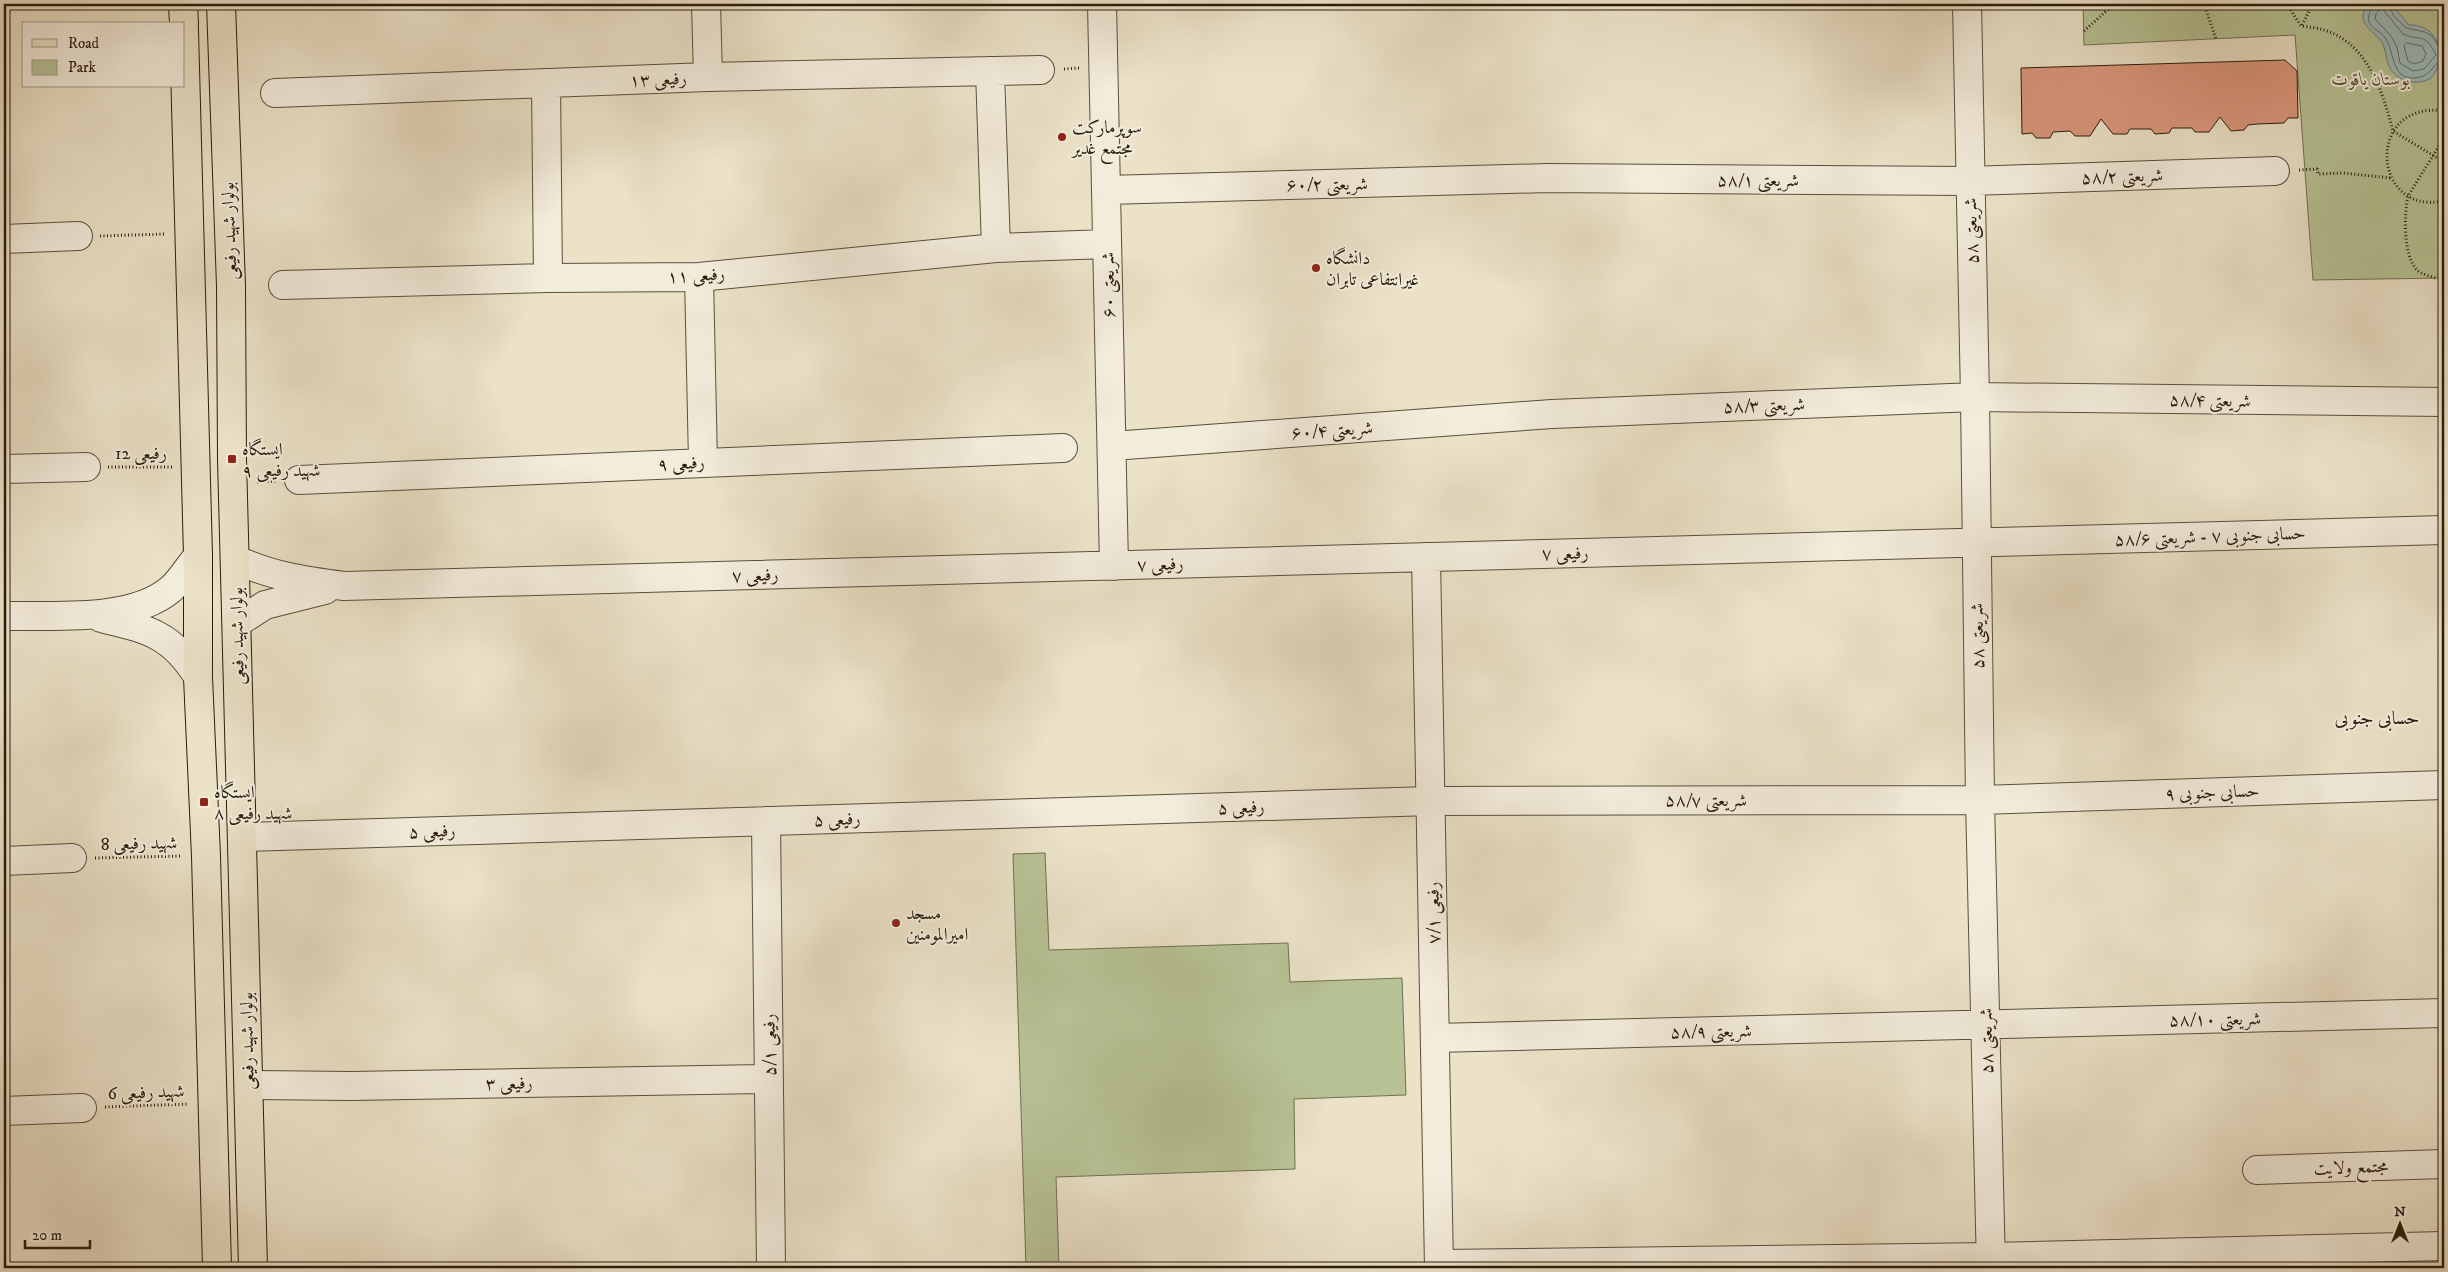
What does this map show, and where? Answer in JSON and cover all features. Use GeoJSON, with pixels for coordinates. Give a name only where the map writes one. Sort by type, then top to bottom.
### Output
{"type":"FeatureCollection","features":[{"type":"Feature","properties":{"kind":"main road"},"geometry":{"type":"LineString","coordinates":[[183,4],[184,22]]}},
{"type":"Feature","properties":{"kind":"main road","name":"بولوار شهید رفیعی"},"geometry":{"type":"LineString","coordinates":[[221,4],[231,286],[233,482],[253,1268]]}},
{"type":"Feature","properties":{"kind":"main road","name":"بولوار شهید رفیعی"},"geometry":{"type":"LineString","coordinates":[[185,64],[198,556],[198,677],[206,856],[217,1268]]}},
{"type":"Feature","properties":{"kind":"street"},"geometry":{"type":"LineString","coordinates":[[706,4],[708,77]]}},
{"type":"Feature","properties":{"kind":"street","name":"شریعتی ۶۰"},"geometry":{"type":"LineString","coordinates":[[1102,4],[1114,566]]}},
{"type":"Feature","properties":{"kind":"street","name":"شریعتی ۵۸"},"geometry":{"type":"LineString","coordinates":[[1966,4],[1975,397],[1980,800],[1991,1263]]}},
{"type":"Feature","properties":{"kind":"street","name":"رفیعی ۱۳"},"geometry":{"type":"LineString","coordinates":[[275,93],[708,77],[1040,70]]}},
{"type":"Feature","properties":{"kind":"street"},"geometry":{"type":"LineString","coordinates":[[990,71],[996,248]]}},
{"type":"Feature","properties":{"kind":"street"},"geometry":{"type":"LineString","coordinates":[[546,83],[548,278]]}},
{"type":"Feature","properties":{"kind":"street","name":"شریعتی ۵۸/۲"},"geometry":{"type":"LineString","coordinates":[[1969,181],[2275,171]]}},
{"type":"Feature","properties":{"kind":"street","name":"شریعتی ۵۸/۱"},"geometry":{"type":"LineString","coordinates":[[1548,178],[1969,181]]}},
{"type":"Feature","properties":{"kind":"street","name":"شریعتی ۶۰/۲"},"geometry":{"type":"LineString","coordinates":[[1106,190],[1548,178]]}},
{"type":"Feature","properties":{"kind":"street"},"geometry":{"type":"LineString","coordinates":[[4,239],[78,236]]}},
{"type":"Feature","properties":{"kind":"street","name":"رفیعی ۱۱"},"geometry":{"type":"LineString","coordinates":[[282,285],[548,278],[699,277],[996,248],[1108,244]]}},
{"type":"Feature","properties":{"kind":"street"},"geometry":{"type":"LineString","coordinates":[[699,277],[703,462]]}},
{"type":"Feature","properties":{"kind":"street","name":"شریعتی ۵۸/۴"},"geometry":{"type":"LineString","coordinates":[[1975,397],[2444,402]]}},
{"type":"Feature","properties":{"kind":"street","name":"شریعتی ۵۸/۳"},"geometry":{"type":"LineString","coordinates":[[1552,414],[1975,397]]}},
{"type":"Feature","properties":{"kind":"street","name":"شریعتی ۶۰/۴"},"geometry":{"type":"LineString","coordinates":[[1112,446],[1552,414]]}},
{"type":"Feature","properties":{"kind":"street","name":"رفیعی ۹"},"geometry":{"type":"LineString","coordinates":[[299,480],[1062,448]]}},
{"type":"Feature","properties":{"kind":"street"},"geometry":{"type":"LineString","coordinates":[[4,469],[86,467]]}},
{"type":"Feature","properties":{"kind":"street","name":"حسابی جنوبی ۷ - شریعتی ۵۸/۶"},"geometry":{"type":"LineString","coordinates":[[1976,543],[2444,530]]}},
{"type":"Feature","properties":{"kind":"street","name":"رفیعی ۷"},"geometry":{"type":"LineString","coordinates":[[344,586],[1976,543]]}},
{"type":"Feature","properties":{"kind":"street"},"geometry":{"type":"LineString","coordinates":[[4,616],[87,615],[137,606],[156,598],[172,588],[198,556]]}},
{"type":"Feature","properties":{"kind":"street","name":"رفیعی ۷/۱"},"geometry":{"type":"LineString","coordinates":[[1426,557],[1439,1266]]}},
{"type":"Feature","properties":{"kind":"street"},"geometry":{"type":"LineString","coordinates":[[235,559],[258,570],[287,578],[344,586]]}},
{"type":"Feature","properties":{"kind":"street"},"geometry":{"type":"LineString","coordinates":[[237,622],[265,605],[344,586]]}},
{"type":"Feature","properties":{"kind":"street"},"geometry":{"type":"LineString","coordinates":[[87,615],[141,627],[156,634],[182,654],[198,677]]}},
{"type":"Feature","properties":{"kind":"street","name":"حسابی جنوبی ۹"},"geometry":{"type":"LineString","coordinates":[[1980,800],[2444,785]]}},
{"type":"Feature","properties":{"kind":"street","name":"شریعتی ۵۸/۷"},"geometry":{"type":"LineString","coordinates":[[1431,801],[1980,800]]}},
{"type":"Feature","properties":{"kind":"street","name":"رفیعی ۵"},"geometry":{"type":"LineString","coordinates":[[242,836],[1431,801]]}},
{"type":"Feature","properties":{"kind":"street","name":"رفیعی ۵/۱"},"geometry":{"type":"LineString","coordinates":[[766,821],[772,1268]]}},
{"type":"Feature","properties":{"kind":"street"},"geometry":{"type":"LineString","coordinates":[[4,861],[72,858]]}},
{"type":"Feature","properties":{"kind":"street","name":"شریعتی ۵۸/۱۰"},"geometry":{"type":"LineString","coordinates":[[1986,1025],[2444,1014]]}},
{"type":"Feature","properties":{"kind":"street","name":"شریعتی ۵۸/۹"},"geometry":{"type":"LineString","coordinates":[[1436,1038],[1986,1025]]}},
{"type":"Feature","properties":{"kind":"street","name":"رفیعی ۳"},"geometry":{"type":"LineString","coordinates":[[249,1085],[351,1086],[769,1079]]}},
{"type":"Feature","properties":{"kind":"street"},"geometry":{"type":"LineString","coordinates":[[4,1111],[82,1108]]}},
{"type":"Feature","properties":{"kind":"street","name":"مجتمع ولایت"},"geometry":{"type":"LineString","coordinates":[[2257,1170],[2444,1164]]}},
{"type":"Feature","properties":{"kind":"street"},"geometry":{"type":"LineString","coordinates":[[1439,1266],[1991,1263],[2444,1246]]}},
{"type":"Feature","properties":{"kind":"path"},"geometry":{"type":"LineString","coordinates":[[2084,31],[2114,4]]}},
{"type":"Feature","properties":{"kind":"path"},"geometry":{"type":"LineString","coordinates":[[2176,4],[2197,4]]}},
{"type":"Feature","properties":{"kind":"path"},"geometry":{"type":"LineString","coordinates":[[2204,4],[2216,39]]}},
{"type":"Feature","properties":{"kind":"path"},"geometry":{"type":"LineString","coordinates":[[2287,4],[2301,26],[2325,30],[2346,42],[2362,57],[2374,75],[2378,89],[2386,102],[2393,131],[2386,154],[2392,178],[2408,196],[2431,203],[2444,201]]}},
{"type":"Feature","properties":{"kind":"path"},"geometry":{"type":"LineString","coordinates":[[2301,26],[2313,4]]}},
{"type":"Feature","properties":{"kind":"path"},"geometry":{"type":"LineString","coordinates":[[1040,70],[1103,67]]}},
{"type":"Feature","properties":{"kind":"path"},"geometry":{"type":"LineString","coordinates":[[2393,131],[2411,115],[2422,111],[2444,111]]}},
{"type":"Feature","properties":{"kind":"path"},"geometry":{"type":"LineString","coordinates":[[2393,131],[2444,162]]}},
{"type":"Feature","properties":{"kind":"path"},"geometry":{"type":"LineString","coordinates":[[2435,278],[2418,270],[2409,257],[2405,227],[2408,196],[2444,138]]}},
{"type":"Feature","properties":{"kind":"path"},"geometry":{"type":"LineString","coordinates":[[2275,171],[2317,169],[2318,174],[2343,173],[2392,178]]}},
{"type":"Feature","properties":{"kind":"path"},"geometry":{"type":"LineString","coordinates":[[78,236],[190,234]]}},
{"type":"Feature","properties":{"kind":"path","name":"رفیعی 12"},"geometry":{"type":"LineString","coordinates":[[86,467],[195,467]]}},
{"type":"Feature","properties":{"kind":"path"},"geometry":{"type":"LineString","coordinates":[[233,482],[299,480]]}},
{"type":"Feature","properties":{"kind":"path","name":"شهید رفیعی 8"},"geometry":{"type":"LineString","coordinates":[[72,858],[206,856]]}},
{"type":"Feature","properties":{"kind":"path","name":"شهید رفیعی 6"},"geometry":{"type":"LineString","coordinates":[[82,1108],[212,1103]]}},
{"type":"Feature","properties":{"kind":"green space","name":"بوستان یاقوت"},"geometry":{"type":"Polygon","coordinates":[[[2083,4],[2444,4],[2444,278],[2313,280],[2295,35],[2084,45],[2083,4]]]}},
{"type":"Feature","properties":{"kind":"green space"},"geometry":{"type":"Polygon","coordinates":[[[1045,853],[1049,950],[1288,943],[1290,982],[1402,978],[1406,1095],[1294,1099],[1295,1169],[1056,1177],[1059,1268],[1026,1268],[1013,854],[1045,853]]]}},
{"type":"Feature","properties":{"kind":"water"},"geometry":{"type":"Polygon","coordinates":[[[2370,4],[2391,4],[2409,25],[2420,26],[2434,36],[2440,53],[2439,62],[2431,78],[2419,82],[2407,81],[2401,79],[2392,71],[2383,44],[2366,26],[2364,21],[2365,10],[2370,4]]]}},
{"type":"Feature","properties":{"kind":"building"},"geometry":{"type":"Polygon","coordinates":[[[2285,60],[2297,71],[2298,118],[2288,118],[2284,123],[2248,125],[2244,130],[2231,131],[2220,117],[2209,132],[2195,132],[2192,128],[2172,128],[2169,133],[2155,134],[2151,129],[2130,129],[2127,134],[2113,134],[2101,119],[2090,136],[2075,136],[2070,131],[2053,132],[2050,138],[2036,138],[2032,133],[2022,134],[2021,68],[2285,60]]]}},
{"type":"Feature","properties":{"kind":"place","name":"سوپرمارکت مجتمع غدیر"},"geometry":{"type":"Point","coordinates":[1062,137]}},
{"type":"Feature","properties":{"kind":"place","name":"دانشگاه غیرانتفاعی تابران"},"geometry":{"type":"Point","coordinates":[1316,268]}},
{"type":"Feature","properties":{"kind":"place","name":"ایستگاه شهید رفیعی ۹"},"geometry":{"type":"Point","coordinates":[232,459]}},
{"type":"Feature","properties":{"kind":"place","name":"ایستگاه شهید رفیعی ۸"},"geometry":{"type":"Point","coordinates":[204,802]}},
{"type":"Feature","properties":{"kind":"place","name":"مسجد امیرالمومنین"},"geometry":{"type":"Point","coordinates":[896,923]}},
{"type":"Feature","properties":{"kind":"district","name":"حسابی جنوبی"},"geometry":{"type":"Point","coordinates":[2377,717]}}]}
